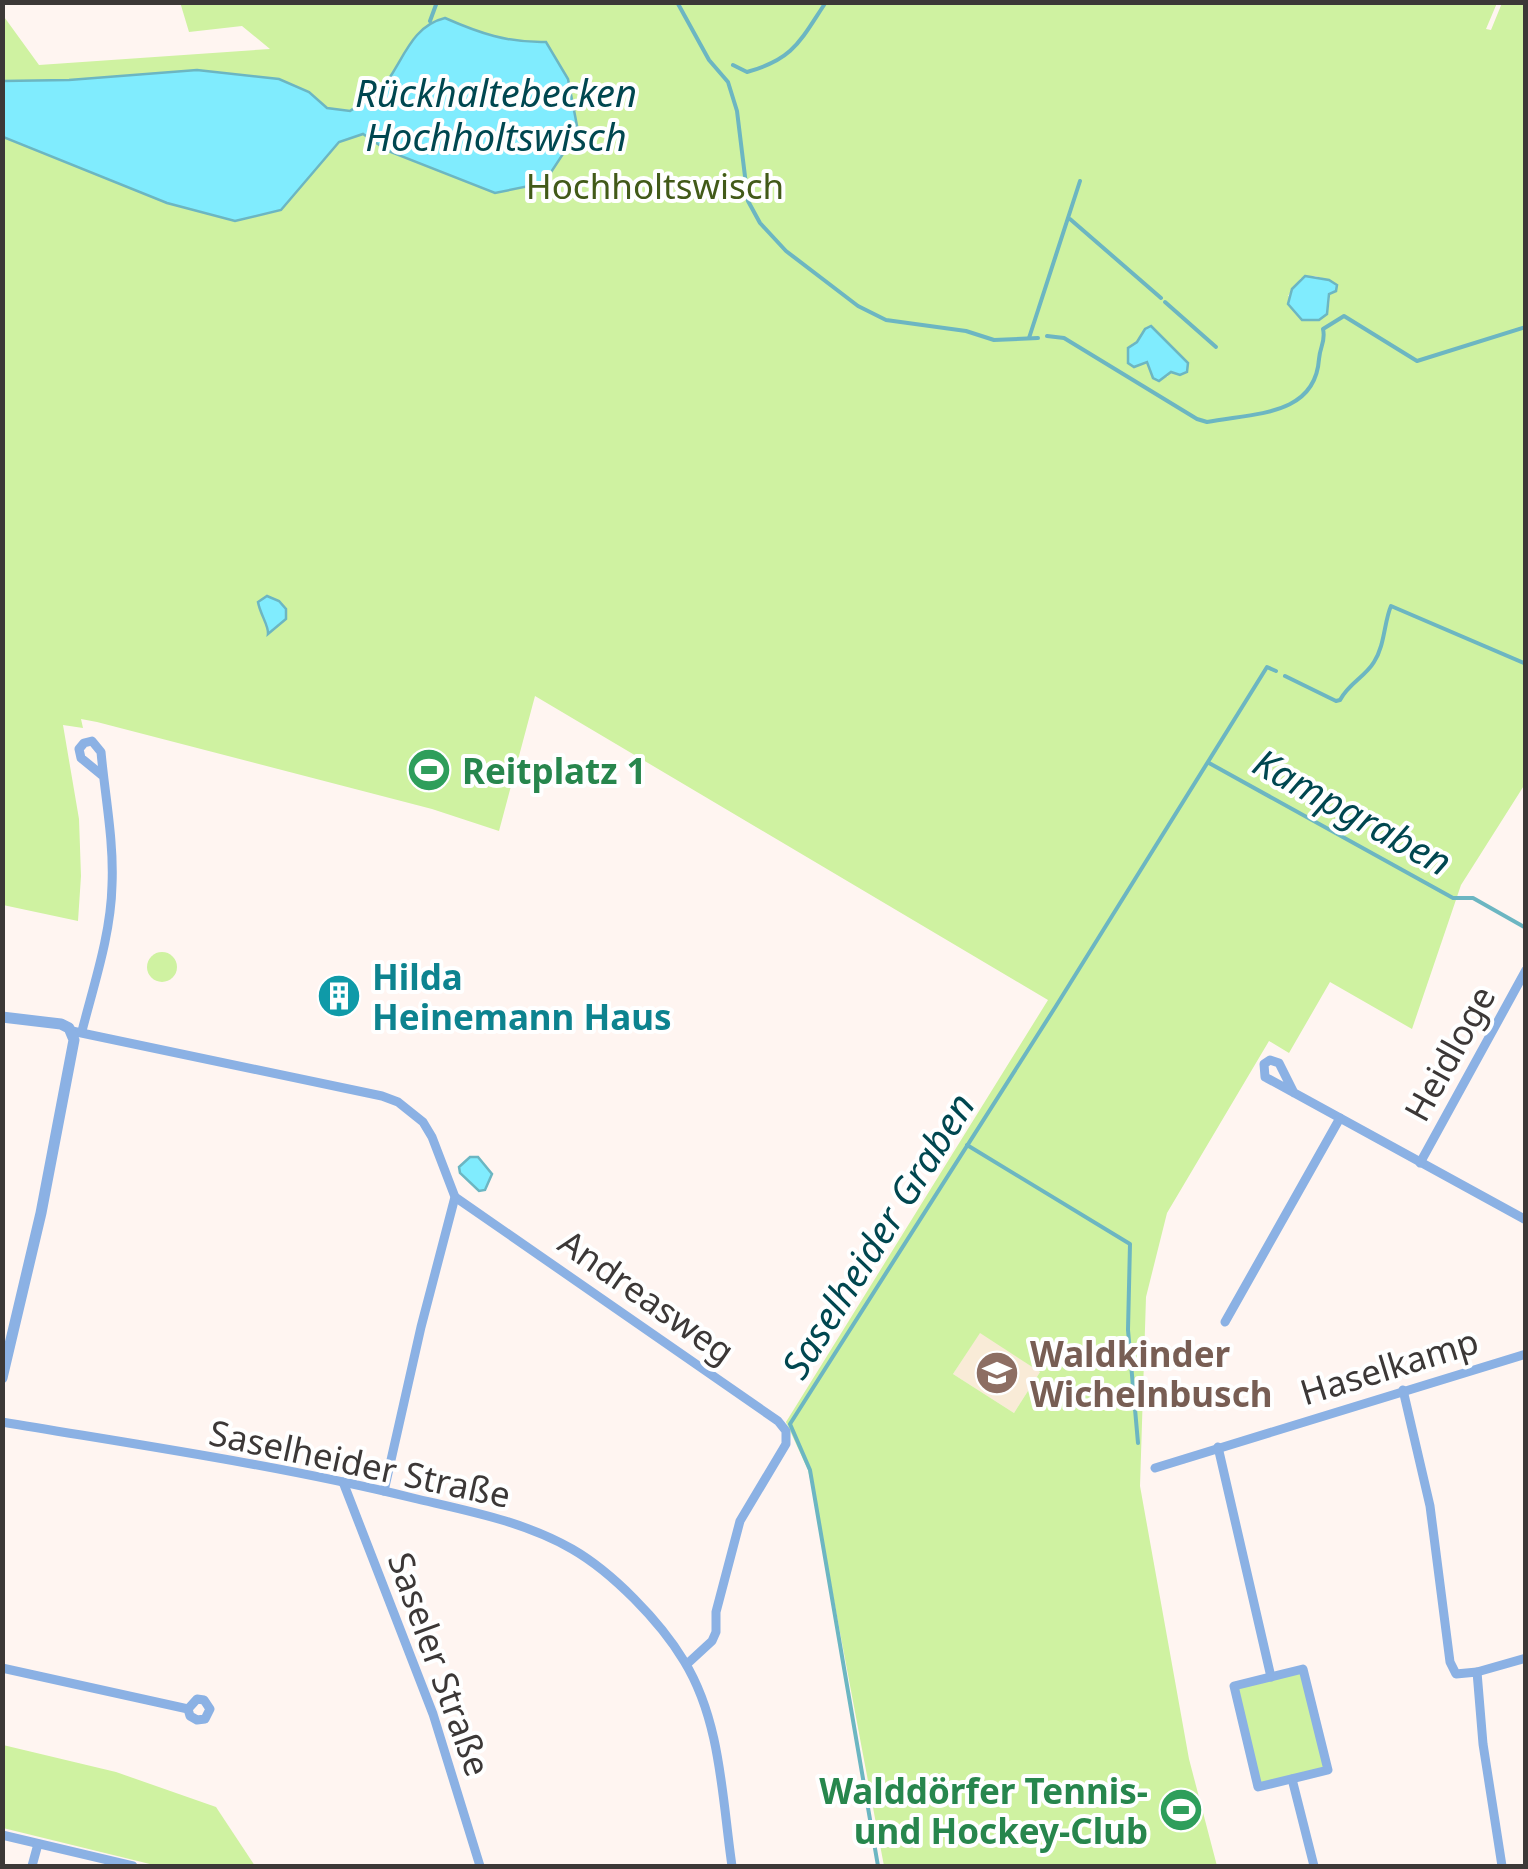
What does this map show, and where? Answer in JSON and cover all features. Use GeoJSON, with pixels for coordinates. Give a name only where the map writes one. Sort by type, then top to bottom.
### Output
{"type":"FeatureCollection","features":[{"type":"Feature","properties":{"kind":"street"},"geometry":{"type":"LineString","coordinates":[[2,1378],[41,1213],[77,1031],[97,974],[112,898],[103,776]]}},
{"type":"Feature","properties":{"kind":"street","name":"Heidloge"},"geometry":{"type":"LineString","coordinates":[[1420,1162],[1526,970]]}},
{"type":"Feature","properties":{"kind":"street"},"geometry":{"type":"LineString","coordinates":[[2,1017],[61,1024],[77,1031],[398,1102],[422,1122],[432,1137],[455,1197],[384,1491]]}},
{"type":"Feature","properties":{"kind":"street"},"geometry":{"type":"LineString","coordinates":[[1294,1093],[1526,1220]]}},
{"type":"Feature","properties":{"kind":"street"},"geometry":{"type":"LineString","coordinates":[[1225,1322],[1340,1118]]}},
{"type":"Feature","properties":{"kind":"street","name":"Andreasweg"},"geometry":{"type":"LineString","coordinates":[[455,1197],[786,1430],[786,1444],[740,1521],[712,1641],[687,1664]]}},
{"type":"Feature","properties":{"kind":"street","name":"Haselkamp"},"geometry":{"type":"LineString","coordinates":[[1155,1468],[1526,1354]]}},
{"type":"Feature","properties":{"kind":"street"},"geometry":{"type":"LineString","coordinates":[[1402,1390],[1430,1506],[1450,1662],[1456,1674],[1526,1658]]}},
{"type":"Feature","properties":{"kind":"street","name":"Saselheider Straße"},"geometry":{"type":"LineString","coordinates":[[2,1422],[384,1491],[510,1522],[574,1550],[664,1631],[687,1664],[714,1738],[732,1866]]}},
{"type":"Feature","properties":{"kind":"street"},"geometry":{"type":"LineString","coordinates":[[1218,1447],[1270,1677]]}},
{"type":"Feature","properties":{"kind":"street","name":"Saseler Straße"},"geometry":{"type":"LineString","coordinates":[[343,1482],[433,1714],[480,1866]]}},
{"type":"Feature","properties":{"kind":"street"},"geometry":{"type":"LineString","coordinates":[[2,1668],[188,1709]]}},
{"type":"Feature","properties":{"kind":"street"},"geometry":{"type":"LineString","coordinates":[[1303,1669],[1328,1770],[1292,1779],[1258,1787],[1234,1686],[1303,1669]]}},
{"type":"Feature","properties":{"kind":"street"},"geometry":{"type":"LineString","coordinates":[[1476,1672],[1502,1866]]}},
{"type":"Feature","properties":{"kind":"street"},"geometry":{"type":"LineString","coordinates":[[1292,1779],[1314,1866]]}},
{"type":"Feature","properties":{"kind":"street"},"geometry":{"type":"LineString","coordinates":[[2,1836],[133,1866]]}},
{"type":"Feature","properties":{"kind":"street"},"geometry":{"type":"LineString","coordinates":[[32,1866],[38,1844]]}},
{"type":"Feature","properties":{"kind":"shaded area","name":"Waldkinder Wichelnbusch"},"geometry":{"type":"Polygon","coordinates":[[[980,1332],[1040,1372],[1014,1413],[953,1374],[980,1332]]]}},
{"type":"Feature","properties":{"kind":"green space","name":"Hochholtswisch"},"geometry":{"type":"Polygon","coordinates":[[[180,2],[1497,3],[1486,29],[1491,30],[1502,3],[1525,3],[1525,784],[1461,885],[1412,1029],[1330,982],[1289,1053],[1269,1041],[1167,1213],[1146,1297],[1140,1486],[1189,1759],[1217,1866],[884,1866],[817,1510],[808,1470],[786,1422],[1048,1000],[535,696],[499,831],[432,809],[97,722],[81,719],[83,728],[63,725],[79,819],[78,921],[3,905],[2,14],[39,65],[270,49],[242,26],[189,32],[180,2]],[[1301,278],[1288,296],[1329,306],[1330,292],[1336,291],[1329,280],[1301,278]],[[1159,334],[1132,344],[1142,365],[1146,362],[1167,377],[1171,372],[1185,373],[1185,361],[1159,334]],[[980,1333],[953,1374],[1014,1413],[1040,1372],[980,1333]]]}},
{"type":"Feature","properties":{"kind":"green space"},"geometry":{"type":"Polygon","coordinates":[[[162,952],[173,956],[177,967],[173,978],[162,982],[151,978],[147,967],[151,956],[162,952]]]}},
{"type":"Feature","properties":{"kind":"green space"},"geometry":{"type":"Polygon","coordinates":[[[1302,1671],[1326,1768],[1260,1785],[1236,1687],[1302,1671]]]}},
{"type":"Feature","properties":{"kind":"green space"},"geometry":{"type":"Polygon","coordinates":[[[3,1745],[116,1772],[216,1807],[255,1866],[158,1866],[3,1828],[3,1745]]]}},
{"type":"Feature","properties":{"kind":"water","name":"Rückhaltebecken Hochholtswisch"},"geometry":{"type":"Polygon","coordinates":[[[445,18],[494,36],[546,42],[568,79],[578,131],[544,183],[495,193],[388,151],[363,134],[339,142],[281,210],[235,221],[167,203],[3,137],[3,81],[197,70],[279,79],[309,92],[327,108],[350,111],[386,84],[422,30],[445,18]]]}},
{"type":"Feature","properties":{"kind":"water"},"geometry":{"type":"Polygon","coordinates":[[[1305,276],[1337,285],[1336,291],[1329,294],[1327,314],[1319,320],[1302,320],[1288,304],[1292,289],[1305,276]]]}},
{"type":"Feature","properties":{"kind":"water"},"geometry":{"type":"Polygon","coordinates":[[[1151,326],[1188,363],[1187,372],[1171,372],[1159,381],[1153,378],[1147,362],[1134,367],[1128,363],[1128,348],[1151,326]]]}},
{"type":"Feature","properties":{"kind":"water"},"geometry":{"type":"Polygon","coordinates":[[[267,596],[286,609],[286,619],[268,634],[258,602],[267,596]]]}},
{"type":"Feature","properties":{"kind":"water"},"geometry":{"type":"Polygon","coordinates":[[[470,1157],[478,1157],[492,1174],[485,1190],[479,1191],[460,1173],[459,1167],[470,1157]]]}},
{"type":"Feature","properties":{"kind":"waterway"},"geometry":{"type":"LineString","coordinates":[[430,21],[437,2]]}},
{"type":"Feature","properties":{"kind":"waterway"},"geometry":{"type":"LineString","coordinates":[[677,2],[709,60],[728,82],[737,111],[748,201],[760,223],[786,251],[858,306],[886,320],[966,331],[994,340],[1038,338]]}},
{"type":"Feature","properties":{"kind":"waterway"},"geometry":{"type":"LineString","coordinates":[[733,65],[747,72],[776,61],[802,38],[826,2]]}},
{"type":"Feature","properties":{"kind":"waterway"},"geometry":{"type":"LineString","coordinates":[[1029,338],[1080,181]]}},
{"type":"Feature","properties":{"kind":"waterway"},"geometry":{"type":"LineString","coordinates":[[1070,219],[1161,298]]}},
{"type":"Feature","properties":{"kind":"waterway"},"geometry":{"type":"LineString","coordinates":[[1165,302],[1216,347]]}},
{"type":"Feature","properties":{"kind":"waterway"},"geometry":{"type":"LineString","coordinates":[[1047,336],[1064,338],[1207,422],[1261,413],[1294,402],[1315,378],[1323,329],[1344,316],[1417,361],[1526,327]]}},
{"type":"Feature","properties":{"kind":"waterway"},"geometry":{"type":"LineString","coordinates":[[1285,676],[1340,700],[1378,655],[1391,606],[1526,664]]}},
{"type":"Feature","properties":{"kind":"waterway","name":"Saselheider Graben"},"geometry":{"type":"LineString","coordinates":[[878,1866],[810,1470],[790,1424],[1267,667],[1276,671]]}},
{"type":"Feature","properties":{"kind":"waterway","name":"Kampgraben"},"geometry":{"type":"LineString","coordinates":[[1209,763],[1453,898],[1473,898],[1526,928]]}},
{"type":"Feature","properties":{"kind":"waterway"},"geometry":{"type":"LineString","coordinates":[[967,1145],[1130,1244],[1128,1330],[1138,1443]]}},
{"type":"Feature","properties":{"kind":"place","name":"Reitplatz 1"},"geometry":{"type":"Point","coordinates":[429,770]}},
{"type":"Feature","properties":{"kind":"place","name":"Hilda Heinemann Haus"},"geometry":{"type":"Point","coordinates":[339,996]}},
{"type":"Feature","properties":{"kind":"place","name":"Waldkinder Wichelnbusch"},"geometry":{"type":"Point","coordinates":[997,1373]}},
{"type":"Feature","properties":{"kind":"place","name":"Walddörfer Tennis- und Hockey-Club"},"geometry":{"type":"Point","coordinates":[1181,1810]}}]}
